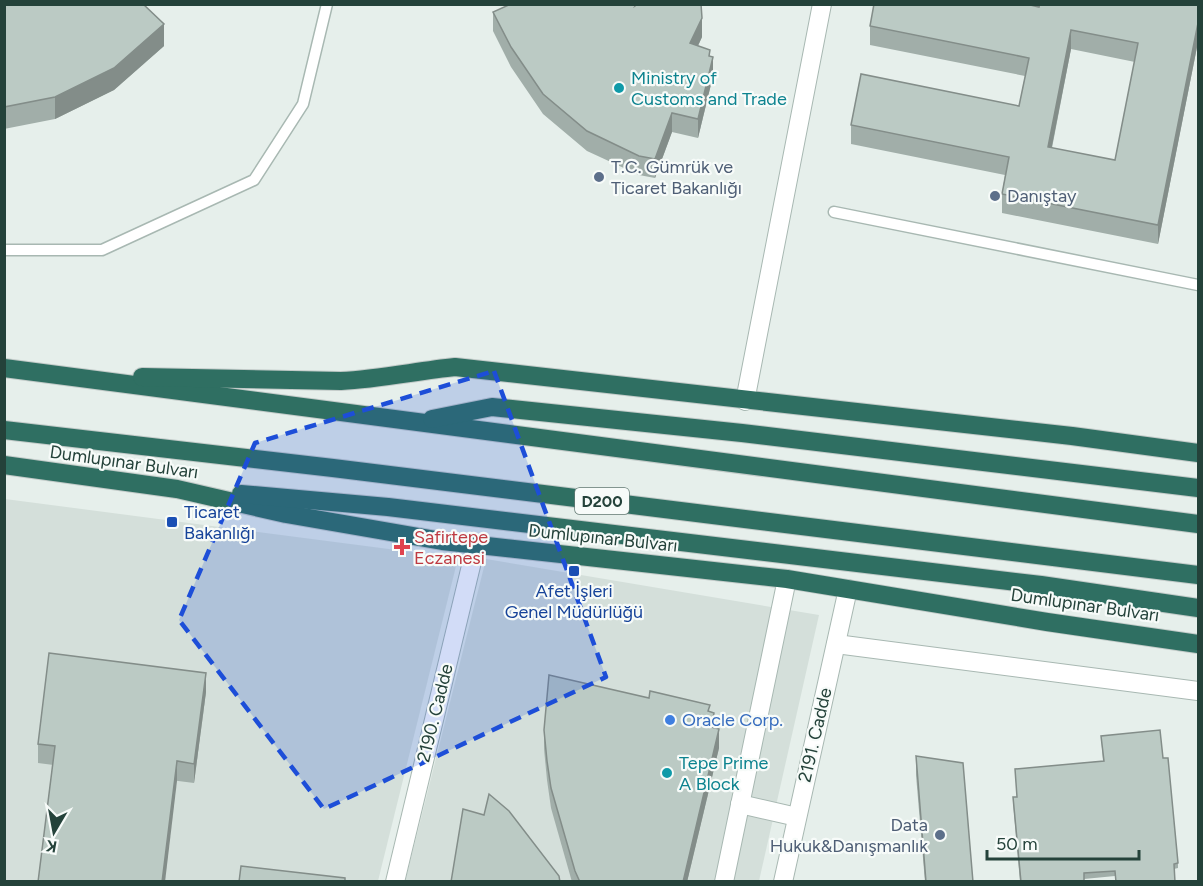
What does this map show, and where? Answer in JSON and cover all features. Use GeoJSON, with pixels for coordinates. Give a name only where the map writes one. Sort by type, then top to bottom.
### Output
{"type":"FeatureCollection","features":[{"type":"Feature","properties":{"kind":"highway"},"geometry":{"type":"LineString","coordinates":[[4,368],[1198,524]]}},
{"type":"Feature","properties":{"kind":"highway"},"geometry":{"type":"LineString","coordinates":[[83,377],[193,376],[341,381],[370,380],[422,370],[455,368],[1072,436],[1198,453]]}},
{"type":"Feature","properties":{"kind":"highway"},"geometry":{"type":"LineString","coordinates":[[417,422],[492,407],[742,433],[1198,488]]}},
{"type":"Feature","properties":{"kind":"highway","name":"Dumlupınar Bulvarı"},"geometry":{"type":"LineString","coordinates":[[4,430],[1198,575]]}},
{"type":"Feature","properties":{"kind":"highway","name":"Dumlupınar Bulvarı"},"geometry":{"type":"LineString","coordinates":[[4,465],[177,489],[327,522],[476,545],[787,579],[1047,622],[1198,644]]}},
{"type":"Feature","properties":{"kind":"highway"},"geometry":{"type":"LineString","coordinates":[[177,489],[388,507],[1041,585],[1198,608]]}},
{"type":"Feature","properties":{"kind":"street"},"geometry":{"type":"LineString","coordinates":[[745,401],[822,4]]}},
{"type":"Feature","properties":{"kind":"street","name":"2190. Cadde"},"geometry":{"type":"LineString","coordinates":[[395,882],[476,545]]}},
{"type":"Feature","properties":{"kind":"street"},"geometry":{"type":"LineString","coordinates":[[724,882],[787,579]]}},
{"type":"Feature","properties":{"kind":"street","name":"2191. Cadde"},"geometry":{"type":"LineString","coordinates":[[783,882],[848,589]]}},
{"type":"Feature","properties":{"kind":"street"},"geometry":{"type":"LineString","coordinates":[[836,644],[1198,691]]}},
{"type":"Feature","properties":{"kind":"street"},"geometry":{"type":"LineString","coordinates":[[740,804],[797,817]]}},
{"type":"Feature","properties":{"kind":"lane"},"geometry":{"type":"LineString","coordinates":[[4,250],[102,250],[254,180],[303,104],[327,4]]}},
{"type":"Feature","properties":{"kind":"lane"},"geometry":{"type":"LineString","coordinates":[[834,212],[1198,285]]}},
{"type":"Feature","properties":{"kind":"highlighted area"},"geometry":{"type":"Polygon","coordinates":[[[494,371],[606,677],[324,809],[179,620],[255,443],[494,371]]]}},
{"type":"Feature","properties":{"kind":"shaded area"},"geometry":{"type":"Polygon","coordinates":[[[5,499],[458,558],[378,881],[5,882],[5,499]]]}},
{"type":"Feature","properties":{"kind":"shaded area"},"geometry":{"type":"Polygon","coordinates":[[[486,559],[819,615],[759,881],[405,882],[486,559]]]}},
{"type":"Feature","properties":{"kind":"building"},"geometry":{"type":"Polygon","coordinates":[[[4,4],[143,4],[164,24],[114,68],[55,97],[4,107],[4,4]]]}},
{"type":"Feature","properties":{"kind":"building","name":"Ministry of Customs and Trade"},"geometry":{"type":"Polygon","coordinates":[[[511,4],[636,4],[635,6],[638,4],[701,4],[702,18],[690,43],[710,50],[709,56],[713,57],[698,119],[672,113],[655,159],[639,156],[587,131],[543,94],[511,47],[493,12],[511,4]]]}},
{"type":"Feature","properties":{"kind":"building"},"geometry":{"type":"Polygon","coordinates":[[[874,4],[1026,4],[1039,7],[1040,4],[1198,4],[1198,23],[1158,225],[1002,194],[1009,157],[851,125],[861,74],[1019,106],[1029,58],[870,26],[874,4]],[[1071,30],[1048,147],[1115,160],[1138,43],[1071,30]]]}},
{"type":"Feature","properties":{"kind":"building"},"geometry":{"type":"Polygon","coordinates":[[[49,653],[206,673],[194,764],[177,761],[162,882],[38,882],[55,746],[38,744],[49,653]]]}},
{"type":"Feature","properties":{"kind":"building"},"geometry":{"type":"Polygon","coordinates":[[[549,675],[649,698],[650,691],[710,705],[708,711],[714,713],[711,727],[719,729],[683,882],[580,882],[551,788],[544,730],[549,675]]]}},
{"type":"Feature","properties":{"kind":"building"},"geometry":{"type":"Polygon","coordinates":[[[1160,730],[1163,758],[1168,758],[1178,863],[1174,864],[1175,882],[1116,882],[1115,871],[1084,873],[1084,882],[1021,882],[1013,797],[1017,797],[1015,769],[1104,761],[1101,736],[1160,730]]]}},
{"type":"Feature","properties":{"kind":"building"},"geometry":{"type":"Polygon","coordinates":[[[916,756],[963,763],[973,882],[926,882],[916,756]]]}},
{"type":"Feature","properties":{"kind":"building"},"geometry":{"type":"Polygon","coordinates":[[[489,794],[509,811],[559,876],[560,882],[451,882],[463,809],[484,815],[489,794]]]}},
{"type":"Feature","properties":{"kind":"building"},"geometry":{"type":"Polygon","coordinates":[[[241,866],[345,878],[345,882],[239,882],[241,866]]]}},
{"type":"Feature","properties":{"kind":"place","name":"Ministry of Customs and Trade"},"geometry":{"type":"Point","coordinates":[619,88]}},
{"type":"Feature","properties":{"kind":"place","name":"T.C. Gümrük ve Ticaret Bakanlığı"},"geometry":{"type":"Point","coordinates":[599,177]}},
{"type":"Feature","properties":{"kind":"place","name":"Danıştay"},"geometry":{"type":"Point","coordinates":[995,196]}},
{"type":"Feature","properties":{"kind":"place","name":"Ticaret Bakanlığı"},"geometry":{"type":"Point","coordinates":[172,522]}},
{"type":"Feature","properties":{"kind":"place","name":"Safirtepe Eczanesi"},"geometry":{"type":"Point","coordinates":[402,547]}},
{"type":"Feature","properties":{"kind":"place","name":"Afet İşleri Genel Müdürlüğü"},"geometry":{"type":"Point","coordinates":[574,571]}},
{"type":"Feature","properties":{"kind":"place","name":"Oracle Corp."},"geometry":{"type":"Point","coordinates":[670,720]}},
{"type":"Feature","properties":{"kind":"place","name":"Tepe Prime A Block"},"geometry":{"type":"Point","coordinates":[667,773]}},
{"type":"Feature","properties":{"kind":"place","name":"Data Hukuk&Danışmanlık"},"geometry":{"type":"Point","coordinates":[940,835]}}]}
